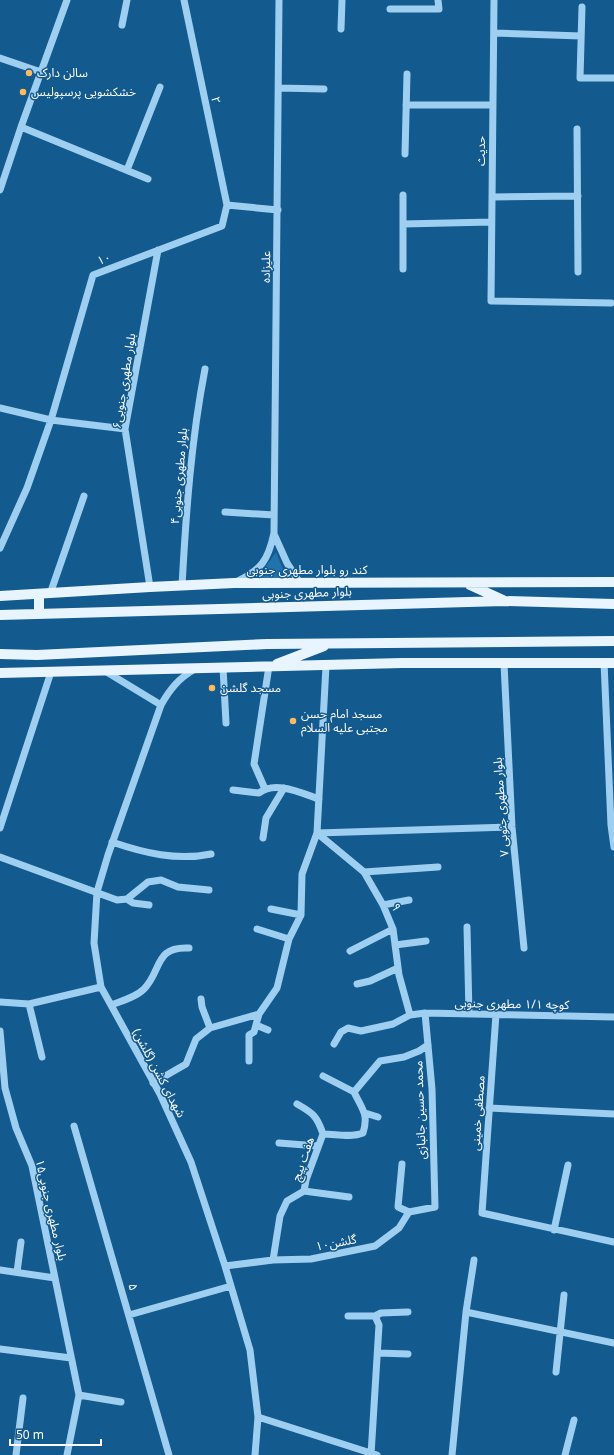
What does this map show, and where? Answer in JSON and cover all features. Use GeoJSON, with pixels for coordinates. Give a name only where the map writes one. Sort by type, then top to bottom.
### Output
{"type":"FeatureCollection","features":[{"type":"Feature","properties":{"kind":"main road","name":"کند رو بلوار مطهری جنوبی"},"geometry":{"type":"LineString","coordinates":[[0,596],[50,594],[150,586],[234,584],[614,582]]}},
{"type":"Feature","properties":{"kind":"main road"},"geometry":{"type":"LineString","coordinates":[[466,583],[504,601]]}},
{"type":"Feature","properties":{"kind":"main road"},"geometry":{"type":"LineString","coordinates":[[39,594],[39,614]]}},
{"type":"Feature","properties":{"kind":"main road","name":"بلوار مطهری جنوبی"},"geometry":{"type":"LineString","coordinates":[[0,616],[504,601],[614,604]]}},
{"type":"Feature","properties":{"kind":"main road"},"geometry":{"type":"LineString","coordinates":[[0,654],[37,655],[267,644],[614,641]]}},
{"type":"Feature","properties":{"kind":"main road"},"geometry":{"type":"LineString","coordinates":[[269,666],[331,644]]}},
{"type":"Feature","properties":{"kind":"main road"},"geometry":{"type":"LineString","coordinates":[[0,673],[402,663],[609,663]]}},
{"type":"Feature","properties":{"kind":"street"},"geometry":{"type":"LineString","coordinates":[[0,190],[20,127],[67,0]]}},
{"type":"Feature","properties":{"kind":"street"},"geometry":{"type":"LineString","coordinates":[[122,24],[127,0]]}},
{"type":"Feature","properties":{"kind":"street","name":"۲"},"geometry":{"type":"LineString","coordinates":[[184,0],[227,205]]}},
{"type":"Feature","properties":{"kind":"street","name":"علیزاده"},"geometry":{"type":"LineString","coordinates":[[234,584],[254,573],[262,565],[268,555],[274,533],[279,0]]}},
{"type":"Feature","properties":{"kind":"street"},"geometry":{"type":"LineString","coordinates":[[341,29],[342,0]]}},
{"type":"Feature","properties":{"kind":"street"},"geometry":{"type":"LineString","coordinates":[[390,9],[439,9],[438,0]]}},
{"type":"Feature","properties":{"kind":"street","name":"حدیث"},"geometry":{"type":"LineString","coordinates":[[494,0],[491,301],[611,303]]}},
{"type":"Feature","properties":{"kind":"street"},"geometry":{"type":"LineString","coordinates":[[582,7],[580,78],[614,78]]}},
{"type":"Feature","properties":{"kind":"street"},"geometry":{"type":"LineString","coordinates":[[494,33],[581,36]]}},
{"type":"Feature","properties":{"kind":"street"},"geometry":{"type":"LineString","coordinates":[[0,58],[41,72]]}},
{"type":"Feature","properties":{"kind":"street"},"geometry":{"type":"LineString","coordinates":[[405,154],[407,74]]}},
{"type":"Feature","properties":{"kind":"street"},"geometry":{"type":"LineString","coordinates":[[127,170],[160,87]]}},
{"type":"Feature","properties":{"kind":"street"},"geometry":{"type":"LineString","coordinates":[[279,88],[324,88]]}},
{"type":"Feature","properties":{"kind":"street"},"geometry":{"type":"LineString","coordinates":[[406,105],[492,105]]}},
{"type":"Feature","properties":{"kind":"street"},"geometry":{"type":"LineString","coordinates":[[20,127],[148,179]]}},
{"type":"Feature","properties":{"kind":"street"},"geometry":{"type":"LineString","coordinates":[[577,129],[578,272]]}},
{"type":"Feature","properties":{"kind":"street"},"geometry":{"type":"LineString","coordinates":[[403,195],[403,269]]}},
{"type":"Feature","properties":{"kind":"street"},"geometry":{"type":"LineString","coordinates":[[492,197],[578,196]]}},
{"type":"Feature","properties":{"kind":"street"},"geometry":{"type":"LineString","coordinates":[[227,205],[278,210]]}},
{"type":"Feature","properties":{"kind":"street","name":"۱۰"},"geometry":{"type":"LineString","coordinates":[[51,420],[93,275],[222,226],[227,205]]}},
{"type":"Feature","properties":{"kind":"street"},"geometry":{"type":"LineString","coordinates":[[403,224],[491,222]]}},
{"type":"Feature","properties":{"kind":"street","name":"بلوار مطهری جنوبی۶"},"geometry":{"type":"LineString","coordinates":[[150,586],[125,429],[158,250]]}},
{"type":"Feature","properties":{"kind":"street","name":"بلوار مطهری جنوبی۴"},"geometry":{"type":"LineString","coordinates":[[182,586],[186,510],[195,422],[205,369]]}},
{"type":"Feature","properties":{"kind":"street"},"geometry":{"type":"LineString","coordinates":[[0,408],[51,420],[125,429]]}},
{"type":"Feature","properties":{"kind":"street"},"geometry":{"type":"LineString","coordinates":[[0,548],[27,488],[51,420]]}},
{"type":"Feature","properties":{"kind":"street"},"geometry":{"type":"LineString","coordinates":[[50,594],[84,496]]}},
{"type":"Feature","properties":{"kind":"street"},"geometry":{"type":"LineString","coordinates":[[225,512],[274,515]]}},
{"type":"Feature","properties":{"kind":"street","name":"علیزاده"},"geometry":{"type":"LineString","coordinates":[[274,533],[287,564],[300,583]]}},
{"type":"Feature","properties":{"kind":"street"},"geometry":{"type":"LineString","coordinates":[[609,663],[611,825],[614,847]]}},
{"type":"Feature","properties":{"kind":"street","name":"۷ بلوار مطهری جنوبی"},"geometry":{"type":"LineString","coordinates":[[504,664],[512,827],[524,948]]}},
{"type":"Feature","properties":{"kind":"street"},"geometry":{"type":"LineString","coordinates":[[265,789],[254,764],[269,666]]}},
{"type":"Feature","properties":{"kind":"street"},"geometry":{"type":"LineString","coordinates":[[248,1061],[249,1035],[254,1032],[259,1014],[276,988],[289,939],[301,915],[302,874],[316,834],[326,666]]}},
{"type":"Feature","properties":{"kind":"street"},"geometry":{"type":"LineString","coordinates":[[223,667],[226,723]]}},
{"type":"Feature","properties":{"kind":"street","name":"شهدای کشن (گلشن)"},"geometry":{"type":"LineString","coordinates":[[198,668],[185,675],[170,688],[161,705],[112,842],[98,892],[94,943],[101,987],[154,1083],[191,1162],[225,1266],[250,1350],[258,1417],[255,1455]]}},
{"type":"Feature","properties":{"kind":"street"},"geometry":{"type":"LineString","coordinates":[[105,671],[161,705]]}},
{"type":"Feature","properties":{"kind":"street"},"geometry":{"type":"LineString","coordinates":[[0,828],[50,672]]}},
{"type":"Feature","properties":{"kind":"street"},"geometry":{"type":"LineString","coordinates":[[233,790],[259,793],[265,789],[284,788],[319,799]]}},
{"type":"Feature","properties":{"kind":"street"},"geometry":{"type":"LineString","coordinates":[[263,838],[266,818],[284,788]]}},
{"type":"Feature","properties":{"kind":"street"},"geometry":{"type":"LineString","coordinates":[[316,834],[512,827]]}},
{"type":"Feature","properties":{"kind":"street","name":"۹"},"geometry":{"type":"LineString","coordinates":[[316,834],[364,872],[383,905],[393,929],[398,968],[410,1015]]}},
{"type":"Feature","properties":{"kind":"street"},"geometry":{"type":"LineString","coordinates":[[112,842],[138,851],[166,856],[195,857],[211,854]]}},
{"type":"Feature","properties":{"kind":"street"},"geometry":{"type":"LineString","coordinates":[[0,857],[117,900],[127,899],[148,882],[161,880],[178,886],[209,890]]}},
{"type":"Feature","properties":{"kind":"street"},"geometry":{"type":"LineString","coordinates":[[364,872],[438,867]]}},
{"type":"Feature","properties":{"kind":"street"},"geometry":{"type":"LineString","coordinates":[[127,899],[133,903],[150,904]]}},
{"type":"Feature","properties":{"kind":"street"},"geometry":{"type":"LineString","coordinates":[[383,905],[409,900]]}},
{"type":"Feature","properties":{"kind":"street"},"geometry":{"type":"LineString","coordinates":[[271,909],[301,915]]}},
{"type":"Feature","properties":{"kind":"street"},"geometry":{"type":"LineString","coordinates":[[467,927],[469,1014]]}},
{"type":"Feature","properties":{"kind":"street"},"geometry":{"type":"LineString","coordinates":[[257,929],[289,939]]}},
{"type":"Feature","properties":{"kind":"street"},"geometry":{"type":"LineString","coordinates":[[350,951],[393,929]]}},
{"type":"Feature","properties":{"kind":"street"},"geometry":{"type":"LineString","coordinates":[[395,945],[426,941]]}},
{"type":"Feature","properties":{"kind":"street"},"geometry":{"type":"LineString","coordinates":[[111,1005],[134,996],[145,988],[164,954],[173,950],[189,948]]}},
{"type":"Feature","properties":{"kind":"street"},"geometry":{"type":"LineString","coordinates":[[357,984],[370,982],[398,968]]}},
{"type":"Feature","properties":{"kind":"street"},"geometry":{"type":"LineString","coordinates":[[0,1002],[29,1004],[101,987]]}},
{"type":"Feature","properties":{"kind":"street"},"geometry":{"type":"LineString","coordinates":[[201,999],[210,1028]]}},
{"type":"Feature","properties":{"kind":"street"},"geometry":{"type":"LineString","coordinates":[[29,1004],[42,1057]]}},
{"type":"Feature","properties":{"kind":"street","name":"کوچه ۱/۱ مطهری جنوبی"},"geometry":{"type":"LineString","coordinates":[[334,1044],[341,1032],[348,1028],[361,1031],[393,1024],[410,1015],[425,1013],[614,1017]]}},
{"type":"Feature","properties":{"kind":"street","name":"محمد حسین جانبازی"},"geometry":{"type":"LineString","coordinates":[[409,1212],[435,1207],[432,1089],[425,1013]]}},
{"type":"Feature","properties":{"kind":"street"},"geometry":{"type":"LineString","coordinates":[[154,1083],[186,1064],[196,1039],[210,1028],[259,1014]]}},
{"type":"Feature","properties":{"kind":"street","name":"مصطفی خمینی"},"geometry":{"type":"LineString","coordinates":[[496,1014],[482,1213],[554,1230]]}},
{"type":"Feature","properties":{"kind":"street"},"geometry":{"type":"LineString","coordinates":[[256,1025],[268,1030]]}},
{"type":"Feature","properties":{"kind":"street","name":"بلوار مطهری جنوبی۱۵"},"geometry":{"type":"LineString","coordinates":[[0,1031],[3,1088],[16,1128],[32,1166],[79,1394]]}},
{"type":"Feature","properties":{"kind":"street"},"geometry":{"type":"LineString","coordinates":[[354,1092],[380,1061],[404,1057],[419,1051],[428,1045]]}},
{"type":"Feature","properties":{"kind":"street"},"geometry":{"type":"LineString","coordinates":[[324,1076],[354,1092],[365,1113],[378,1117]]}},
{"type":"Feature","properties":{"kind":"street"},"geometry":{"type":"LineString","coordinates":[[297,1104],[314,1113],[320,1123],[323,1134]]}},
{"type":"Feature","properties":{"kind":"street"},"geometry":{"type":"LineString","coordinates":[[489,1108],[614,1114]]}},
{"type":"Feature","properties":{"kind":"street","name":"هفت پیچ"},"geometry":{"type":"LineString","coordinates":[[273,1260],[280,1216],[287,1200],[304,1191],[306,1180],[323,1134],[343,1134],[355,1136],[363,1133],[367,1121],[365,1113]]}},
{"type":"Feature","properties":{"kind":"street","name":"۵"},"geometry":{"type":"LineString","coordinates":[[74,1126],[170,1455]]}},
{"type":"Feature","properties":{"kind":"street"},"geometry":{"type":"LineString","coordinates":[[279,1143],[318,1146]]}},
{"type":"Feature","properties":{"kind":"street"},"geometry":{"type":"LineString","coordinates":[[402,1164],[398,1207],[409,1212]]}},
{"type":"Feature","properties":{"kind":"street"},"geometry":{"type":"LineString","coordinates":[[568,1166],[554,1230],[614,1242]]}},
{"type":"Feature","properties":{"kind":"street"},"geometry":{"type":"LineString","coordinates":[[304,1191],[349,1197]]}},
{"type":"Feature","properties":{"kind":"street","name":"گلشن۱۰"},"geometry":{"type":"LineString","coordinates":[[225,1266],[273,1260],[311,1259],[375,1246],[399,1228],[409,1212]]}},
{"type":"Feature","properties":{"kind":"street"},"geometry":{"type":"LineString","coordinates":[[16,1272],[21,1242]]}},
{"type":"Feature","properties":{"kind":"street"},"geometry":{"type":"LineString","coordinates":[[452,1455],[466,1312],[474,1260]]}},
{"type":"Feature","properties":{"kind":"street"},"geometry":{"type":"LineString","coordinates":[[0,1270],[55,1278]]}},
{"type":"Feature","properties":{"kind":"street"},"geometry":{"type":"LineString","coordinates":[[129,1315],[231,1286]]}},
{"type":"Feature","properties":{"kind":"street"},"geometry":{"type":"LineString","coordinates":[[556,1372],[564,1295]]}},
{"type":"Feature","properties":{"kind":"street"},"geometry":{"type":"LineString","coordinates":[[348,1316],[375,1316],[381,1313],[408,1312]]}},
{"type":"Feature","properties":{"kind":"street"},"geometry":{"type":"LineString","coordinates":[[466,1312],[614,1343]]}},
{"type":"Feature","properties":{"kind":"street"},"geometry":{"type":"LineString","coordinates":[[258,1417],[373,1454],[379,1325],[375,1316]]}},
{"type":"Feature","properties":{"kind":"street"},"geometry":{"type":"LineString","coordinates":[[0,1349],[71,1358]]}},
{"type":"Feature","properties":{"kind":"street"},"geometry":{"type":"LineString","coordinates":[[378,1353],[408,1354]]}},
{"type":"Feature","properties":{"kind":"street"},"geometry":{"type":"LineString","coordinates":[[67,1455],[79,1394],[121,1402]]}},
{"type":"Feature","properties":{"kind":"street"},"geometry":{"type":"LineString","coordinates":[[16,1455],[23,1398]]}},
{"type":"Feature","properties":{"kind":"street"},"geometry":{"type":"LineString","coordinates":[[565,1455],[574,1420]]}},
{"type":"Feature","properties":{"kind":"shaded area"},"geometry":{"type":"Polygon","coordinates":[[[276,552],[282,567],[292,580],[257,579],[276,552]]]}},
{"type":"Feature","properties":{"kind":"place","name":"سالن دارک"},"geometry":{"type":"Point","coordinates":[29,73]}},
{"type":"Feature","properties":{"kind":"place","name":"خشکشویی پرسپولیس"},"geometry":{"type":"Point","coordinates":[23,92]}},
{"type":"Feature","properties":{"kind":"place","name":"مسجد گلشن"},"geometry":{"type":"Point","coordinates":[212,688]}},
{"type":"Feature","properties":{"kind":"place","name":"مسجد امام حسن مجتبی علیه السلام"},"geometry":{"type":"Point","coordinates":[293,721]}}]}
